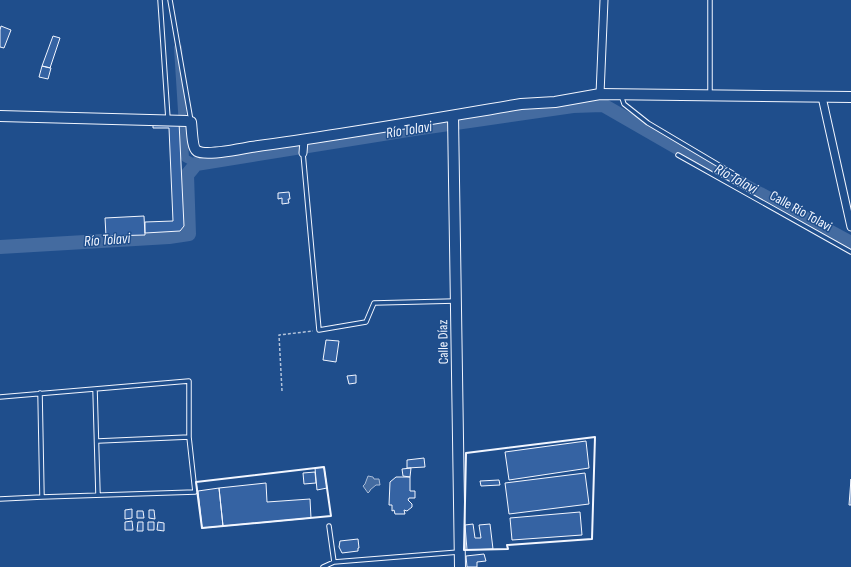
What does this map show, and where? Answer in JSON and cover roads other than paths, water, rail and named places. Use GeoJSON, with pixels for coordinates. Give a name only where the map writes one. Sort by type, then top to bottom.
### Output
{"type":"FeatureCollection","features":[{"type":"Feature","properties":{"kind":"street"},"geometry":{"type":"LineString","coordinates":[[600,94],[604,0]]}},
{"type":"Feature","properties":{"kind":"street"},"geometry":{"type":"LineString","coordinates":[[0,116],[186,121],[194,148],[202,153],[305,142],[453,122],[521,104],[555,102],[600,94],[851,97]]}},
{"type":"Feature","properties":{"kind":"street"},"geometry":{"type":"LineString","coordinates":[[822,97],[851,227]]}},
{"type":"Feature","properties":{"kind":"street","name":"Calle Díaz"},"geometry":{"type":"LineString","coordinates":[[453,122],[460,567]]}},
{"type":"Feature","properties":{"kind":"street"},"geometry":{"type":"LineString","coordinates":[[303,153],[305,142]]}},
{"type":"Feature","properties":{"kind":"lane"},"geometry":{"type":"LineString","coordinates":[[160,0],[168,120]]}},
{"type":"Feature","properties":{"kind":"lane"},"geometry":{"type":"LineString","coordinates":[[170,0],[186,121]]}},
{"type":"Feature","properties":{"kind":"lane"},"geometry":{"type":"LineString","coordinates":[[710,0],[710,95]]}},
{"type":"Feature","properties":{"kind":"lane"},"geometry":{"type":"LineString","coordinates":[[621,94],[624,104],[648,123],[734,174]]}},
{"type":"Feature","properties":{"kind":"lane"},"geometry":{"type":"LineString","coordinates":[[303,153],[319,330],[366,322],[374,302],[456,301]]}},
{"type":"Feature","properties":{"kind":"lane","name":"Calle Río Tolavi"},"geometry":{"type":"LineString","coordinates":[[678,155],[851,252]]}},
{"type":"Feature","properties":{"kind":"lane"},"geometry":{"type":"LineString","coordinates":[[0,397],[189,381],[189,437],[194,492],[0,499]]}},
{"type":"Feature","properties":{"kind":"lane"},"geometry":{"type":"LineString","coordinates":[[95,389],[98,441],[98,495]]}},
{"type":"Feature","properties":{"kind":"lane"},"geometry":{"type":"LineString","coordinates":[[40,394],[42,497]]}},
{"type":"Feature","properties":{"kind":"lane"},"geometry":{"type":"LineString","coordinates":[[98,441],[189,437]]}},
{"type":"Feature","properties":{"kind":"lane"},"geometry":{"type":"LineString","coordinates":[[329,526],[334,562]]}},
{"type":"Feature","properties":{"kind":"lane"},"geometry":{"type":"LineString","coordinates":[[323,567],[334,562],[460,552]]}},
{"type":"Feature","properties":{"kind":"water"},"geometry":{"type":"Polygon","coordinates":[[[368,476],[373,477],[374,479],[379,479],[380,485],[376,485],[368,493],[363,486],[368,476]]]}},
{"type":"Feature","properties":{"kind":"waterway"},"geometry":{"type":"LineString","coordinates":[[178,48],[185,158],[196,164]]}},
{"type":"Feature","properties":{"kind":"waterway","name":"Río Tolavi"},"geometry":{"type":"LineString","coordinates":[[0,247],[169,237],[189,234],[187,175],[196,164],[414,129],[573,106],[603,105],[723,174],[851,243]]}}]}
